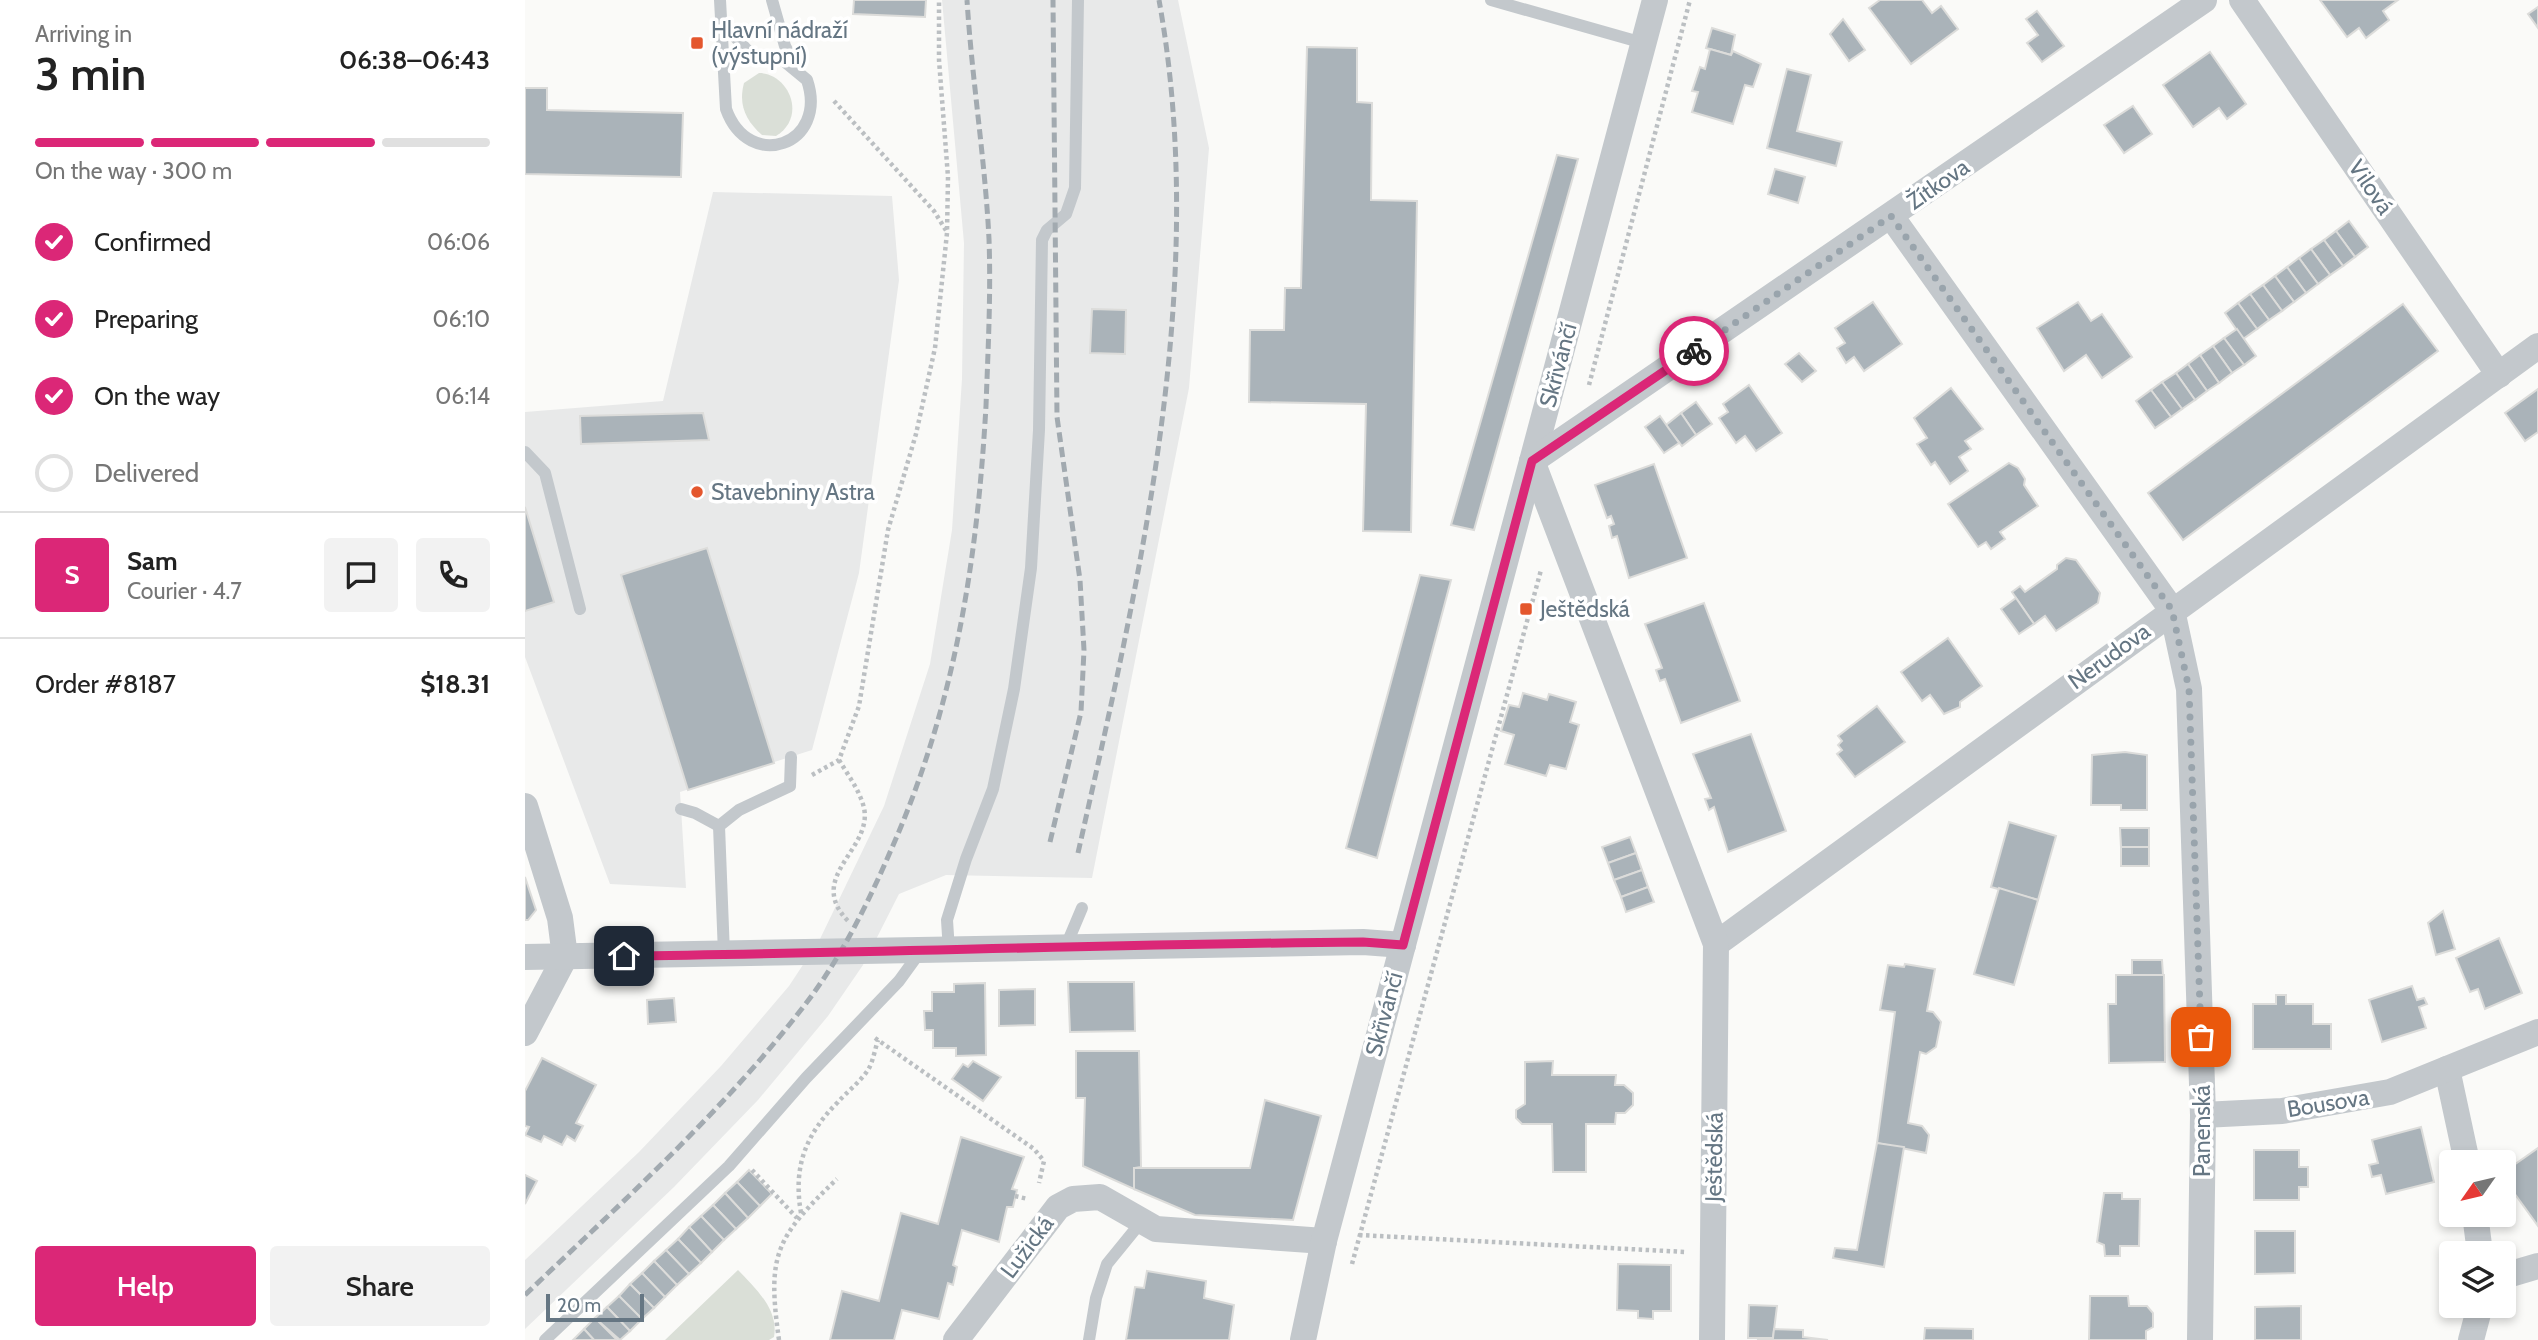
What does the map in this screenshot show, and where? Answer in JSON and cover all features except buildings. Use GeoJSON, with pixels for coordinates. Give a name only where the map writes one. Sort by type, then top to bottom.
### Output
{"type":"FeatureCollection","features":[{"type":"Feature","properties":{"kind":"street","name":"Skřivánčí"},"geometry":{"type":"LineString","coordinates":[[1303,1340],[1324,1241],[1655,0]]}},
{"type":"Feature","properties":{"kind":"street","name":"Žítkova"},"geometry":{"type":"LineString","coordinates":[[1532,461],[2204,0]]}},
{"type":"Feature","properties":{"kind":"street","name":"Vilová"},"geometry":{"type":"LineString","coordinates":[[2242,0],[2499,375]]}},
{"type":"Feature","properties":{"kind":"street","name":"Panenská"},"geometry":{"type":"LineString","coordinates":[[1891,216],[2172,610],[2189,689],[2203,1115],[2200,1340]]}},
{"type":"Feature","properties":{"kind":"street","name":"Nerudova"},"geometry":{"type":"LineString","coordinates":[[1716,944],[2538,346]]}},
{"type":"Feature","properties":{"kind":"street","name":"Ještědská"},"geometry":{"type":"LineString","coordinates":[[1532,461],[1716,944],[1712,1340]]}},
{"type":"Feature","properties":{"kind":"street"},"geometry":{"type":"LineString","coordinates":[[525,806],[560,918],[565,957],[525,1033]]}},
{"type":"Feature","properties":{"kind":"street"},"geometry":{"type":"LineString","coordinates":[[525,957],[949,951],[1066,946],[1363,942],[1403,945]]}},
{"type":"Feature","properties":{"kind":"street","name":"Bousova"},"geometry":{"type":"LineString","coordinates":[[2203,1115],[2282,1111],[2390,1092],[2538,1032]]}},
{"type":"Feature","properties":{"kind":"street"},"geometry":{"type":"LineString","coordinates":[[2447,1069],[2464,1150]]}},
{"type":"Feature","properties":{"kind":"street","name":"Lužická"},"geometry":{"type":"LineString","coordinates":[[956,1340],[1058,1207],[1073,1199],[1100,1198],[1156,1229],[1324,1241]]}},
{"type":"Feature","properties":{"kind":"street"},"geometry":{"type":"LineString","coordinates":[[2516,1272],[2538,1266]]}},
{"type":"Feature","properties":{"kind":"street"},"geometry":{"type":"LineString","coordinates":[[2471,1340],[2477,1318]]}},
{"type":"Feature","properties":{"kind":"lane"},"geometry":{"type":"LineString","coordinates":[[720,0],[726,109],[738,133],[749,141],[777,145],[800,132],[808,121],[812,94],[807,80],[797,69],[785,46],[772,0]]}},
{"type":"Feature","properties":{"kind":"lane"},"geometry":{"type":"LineString","coordinates":[[949,951],[947,920],[966,859],[993,789],[1014,689],[1031,568],[1039,430],[1042,240],[1047,230],[1066,214],[1075,188],[1078,0]]}},
{"type":"Feature","properties":{"kind":"lane"},"geometry":{"type":"LineString","coordinates":[[1491,0],[1643,43]]}},
{"type":"Feature","properties":{"kind":"lane"},"geometry":{"type":"LineString","coordinates":[[722,23],[750,53],[784,61],[797,69]]}},
{"type":"Feature","properties":{"kind":"lane"},"geometry":{"type":"LineString","coordinates":[[525,452],[545,473],[580,609]]}},
{"type":"Feature","properties":{"kind":"lane"},"geometry":{"type":"LineString","coordinates":[[719,826],[739,810],[790,786],[791,757]]}},
{"type":"Feature","properties":{"kind":"lane"},"geometry":{"type":"LineString","coordinates":[[681,809],[719,826]]}},
{"type":"Feature","properties":{"kind":"lane"},"geometry":{"type":"LineString","coordinates":[[719,826],[724,954]]}},
{"type":"Feature","properties":{"kind":"lane"},"geometry":{"type":"LineString","coordinates":[[1066,946],[1082,908]]}},
{"type":"Feature","properties":{"kind":"lane"},"geometry":{"type":"LineString","coordinates":[[545,1340],[729,1166],[806,1078],[899,981],[920,951]]}},
{"type":"Feature","properties":{"kind":"lane"},"geometry":{"type":"LineString","coordinates":[[1089,1340],[1096,1298],[1107,1264],[1142,1221]]}},
{"type":"Feature","properties":{"kind":"path"},"geometry":{"type":"LineString","coordinates":[[790,786],[839,760],[859,706],[888,530],[916,434],[935,348],[947,233],[948,177],[939,61],[939,0]]}},
{"type":"Feature","properties":{"kind":"path"},"geometry":{"type":"LineString","coordinates":[[1577,430],[1690,0]]}},
{"type":"Feature","properties":{"kind":"path"},"geometry":{"type":"LineString","coordinates":[[837,105],[934,211],[947,233]]}},
{"type":"Feature","properties":{"kind":"path"},"geometry":{"type":"LineString","coordinates":[[1542,564],[1361,1235],[1713,1254]]}},
{"type":"Feature","properties":{"kind":"path"},"geometry":{"type":"LineString","coordinates":[[839,760],[865,810],[862,830],[833,883],[836,902],[847,921]]}},
{"type":"Feature","properties":{"kind":"path"},"geometry":{"type":"LineString","coordinates":[[867,1033],[1041,1156],[1044,1161],[1038,1188]]}},
{"type":"Feature","properties":{"kind":"path"},"geometry":{"type":"LineString","coordinates":[[799,1216],[796,1186],[809,1142],[826,1114],[869,1070],[878,1040]]}},
{"type":"Feature","properties":{"kind":"path"},"geometry":{"type":"LineString","coordinates":[[752,1170],[799,1216]]}},
{"type":"Feature","properties":{"kind":"path"},"geometry":{"type":"LineString","coordinates":[[779,1340],[773,1301],[776,1263],[781,1246],[799,1216],[837,1180]]}},
{"type":"Feature","properties":{"kind":"path"},"geometry":{"type":"LineString","coordinates":[[1015,1196],[1027,1199]]}},
{"type":"Feature","properties":{"kind":"shaded area"},"geometry":{"type":"Polygon","coordinates":[[[942,0],[1178,0],[1209,148],[1189,388],[1092,878],[946,875],[899,894],[863,965],[828,1016],[758,1100],[674,1187],[525,1329],[525,1260],[639,1152],[721,1066],[789,986],[820,939],[884,806],[930,664],[952,530],[962,379],[964,243],[942,0]]]}},
{"type":"Feature","properties":{"kind":"shaded area"},"geometry":{"type":"Polygon","coordinates":[[[759,73],[778,80],[790,97],[791,118],[786,128],[776,136],[762,135],[748,118],[743,105],[744,83],[759,73]]]}},
{"type":"Feature","properties":{"kind":"shaded area","name":"Stavebniny Astra"},"geometry":{"type":"Polygon","coordinates":[[[713,192],[892,196],[899,280],[859,573],[812,750],[680,792],[686,888],[610,884],[525,657],[525,412],[663,401],[713,192]]]}},
{"type":"Feature","properties":{"kind":"shaded area"},"geometry":{"type":"Polygon","coordinates":[[[738,1270],[769,1308],[775,1327],[774,1337],[769,1340],[665,1340],[738,1270]]]}},
{"type":"Feature","properties":{"kind":"railway"},"geometry":{"type":"LineString","coordinates":[[525,1295],[708,1117],[807,1002],[832,966],[864,909],[913,796],[932,742],[947,687],[969,577],[986,406],[989,239],[967,0]]}},
{"type":"Feature","properties":{"kind":"railway"},"geometry":{"type":"LineString","coordinates":[[1050,842],[1081,712],[1084,650],[1080,580],[1057,417],[1053,0]]}},
{"type":"Feature","properties":{"kind":"railway"},"geometry":{"type":"LineString","coordinates":[[1078,853],[1124,643],[1144,536],[1161,429],[1172,321],[1177,214],[1173,107],[1159,0]]}},
{"type":"Feature","properties":{"kind":"way so far"},"geometry":{"type":"LineString","coordinates":[[1694,351],[1891,216],[2172,610],[2189,689],[2201,1037]]}},
{"type":"Feature","properties":{"kind":"place","name":"Hlavní nádraží (výstupní)"},"geometry":{"type":"Point","coordinates":[697,43]}},
{"type":"Feature","properties":{"kind":"place","name":"Stavebniny Astra"},"geometry":{"type":"Point","coordinates":[697,492]}},
{"type":"Feature","properties":{"kind":"place","name":"Ještědská"},"geometry":{"type":"Point","coordinates":[1526,609]}},
{"type":"Feature","properties":{"kind":"route"},"geometry":{"type":"LineString","coordinates":[[624,956],[949,951],[1066,946],[1363,942],[1403,945],[1532,461],[1694,351]]}}]}
